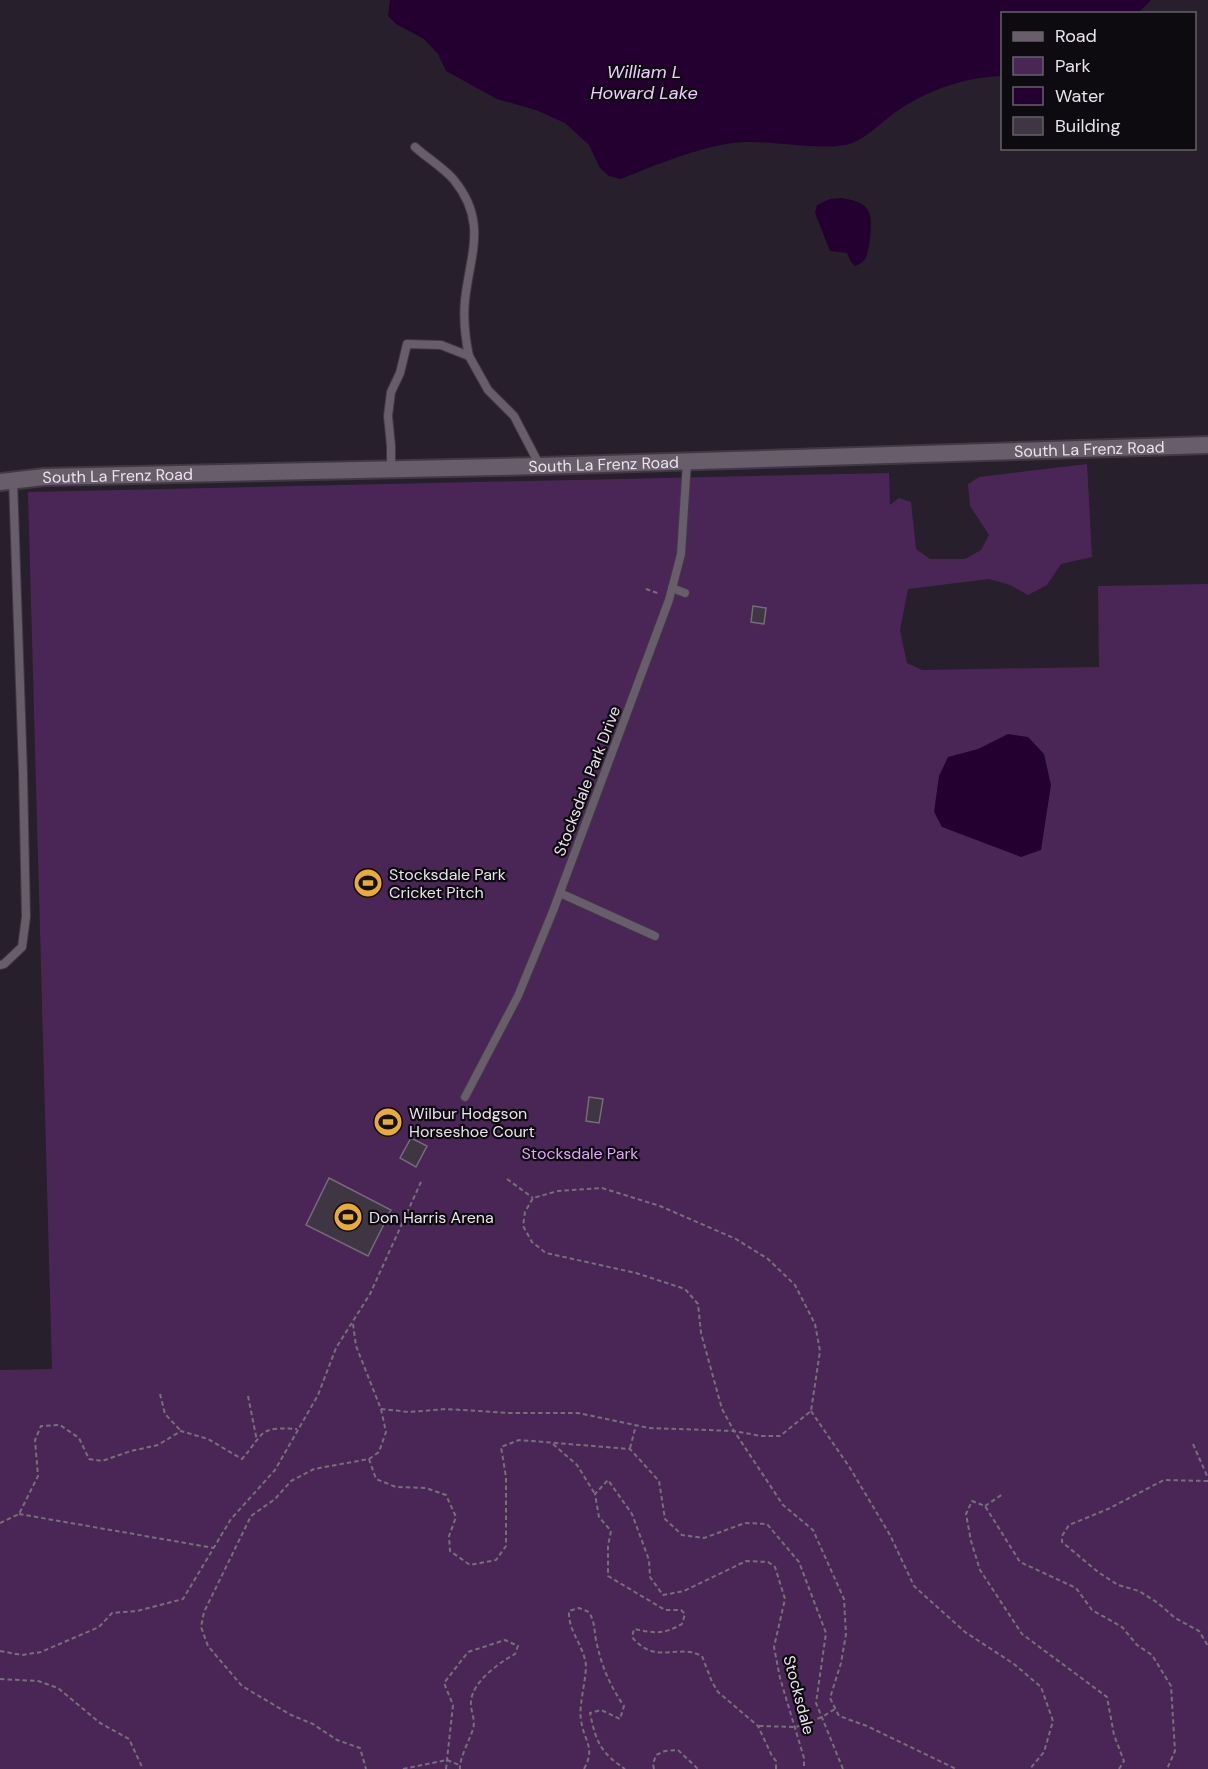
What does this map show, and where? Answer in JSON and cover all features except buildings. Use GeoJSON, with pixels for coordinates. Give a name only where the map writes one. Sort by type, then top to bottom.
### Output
{"type":"FeatureCollection","features":[{"type":"Feature","properties":{"kind":"street","name":"South La Frenz Road"},"geometry":{"type":"LineString","coordinates":[[6,481],[44,477],[540,466],[1208,445]]}},
{"type":"Feature","properties":{"kind":"lane"},"geometry":{"type":"LineString","coordinates":[[415,147],[453,179],[470,205],[474,226],[473,258],[465,299],[464,334],[469,356],[488,390],[514,416],[540,466]]}},
{"type":"Feature","properties":{"kind":"lane"},"geometry":{"type":"LineString","coordinates":[[391,469],[388,416],[391,392],[400,373],[407,344],[441,345],[469,356]]}},
{"type":"Feature","properties":{"kind":"lane","name":"Stocksdale Park Drive"},"geometry":{"type":"LineString","coordinates":[[465,1097],[518,996],[560,893],[652,647],[681,554],[687,460]]}},
{"type":"Feature","properties":{"kind":"lane"},"geometry":{"type":"LineString","coordinates":[[0,964],[4,964],[22,947],[26,917],[23,773],[6,481]]}},
{"type":"Feature","properties":{"kind":"lane"},"geometry":{"type":"LineString","coordinates":[[672,588],[685,593]]}},
{"type":"Feature","properties":{"kind":"lane"},"geometry":{"type":"LineString","coordinates":[[560,893],[655,936]]}},
{"type":"Feature","properties":{"kind":"path"},"geometry":{"type":"LineString","coordinates":[[507,1179],[533,1198]]}},
{"type":"Feature","properties":{"kind":"path"},"geometry":{"type":"LineString","coordinates":[[0,1651],[22,1654],[41,1652],[99,1627],[112,1613],[137,1611],[183,1599],[231,1519],[274,1470],[318,1395],[336,1348],[383,1268],[422,1182]]}},
{"type":"Feature","properties":{"kind":"path"},"geometry":{"type":"LineString","coordinates":[[381,1408],[410,1412],[446,1409],[510,1413],[578,1413],[649,1428],[734,1431],[760,1436],[780,1436],[811,1411],[820,1351],[815,1324],[795,1285],[768,1259],[736,1239],[660,1206],[602,1188],[558,1191],[533,1198],[525,1212],[523,1226],[532,1242],[546,1253],[636,1273],[686,1289],[698,1304],[700,1333],[722,1409],[734,1431],[783,1505],[813,1530],[844,1599],[846,1634],[841,1663],[830,1698],[839,1716],[867,1726],[956,1769]]}},
{"type":"Feature","properties":{"kind":"path"},"geometry":{"type":"LineString","coordinates":[[352,1324],[356,1347],[381,1408],[386,1432],[379,1452],[369,1459],[314,1469],[291,1481],[251,1516],[204,1612],[201,1627],[208,1646],[242,1686],[291,1715],[314,1724],[337,1740],[360,1748],[366,1769]]}},
{"type":"Feature","properties":{"kind":"path"},"geometry":{"type":"LineString","coordinates":[[160,1394],[165,1414],[181,1431],[208,1439],[242,1459],[264,1430],[297,1429]]}},
{"type":"Feature","properties":{"kind":"path"},"geometry":{"type":"LineString","coordinates":[[248,1396],[256,1441]]}},
{"type":"Feature","properties":{"kind":"path"},"geometry":{"type":"LineString","coordinates":[[811,1411],[850,1468],[884,1525],[914,1586],[965,1632],[1014,1664],[1041,1688],[1053,1721],[1044,1752],[1030,1769]]}},
{"type":"Feature","properties":{"kind":"path"},"geometry":{"type":"LineString","coordinates":[[20,1514],[38,1476],[35,1440],[40,1426],[60,1425],[79,1438],[89,1460],[102,1461],[158,1445],[181,1431]]}},
{"type":"Feature","properties":{"kind":"path"},"geometry":{"type":"LineString","coordinates":[[369,1459],[376,1479],[396,1487],[426,1488],[446,1495],[456,1517],[449,1536],[450,1551],[470,1564],[495,1560],[506,1546],[506,1477],[501,1447],[519,1440],[630,1449],[636,1425]]}},
{"type":"Feature","properties":{"kind":"path"},"geometry":{"type":"LineString","coordinates":[[553,1444],[577,1465],[595,1494],[599,1517],[610,1531],[608,1576],[665,1610],[681,1610],[685,1614],[682,1624],[667,1632],[654,1633],[634,1629],[632,1637],[639,1645],[653,1652],[666,1654],[692,1651],[702,1656],[712,1683],[718,1692],[758,1726],[776,1761],[777,1769]]}},
{"type":"Feature","properties":{"kind":"path"},"geometry":{"type":"LineString","coordinates":[[1193,1444],[1208,1479],[1164,1480],[1108,1509],[1069,1525],[1062,1536],[1062,1542],[1098,1572],[1118,1585],[1139,1591],[1158,1603],[1175,1618],[1199,1631],[1208,1646]]}},
{"type":"Feature","properties":{"kind":"path","name":"Stocksdale"},"geometry":{"type":"LineString","coordinates":[[630,1449],[659,1481],[665,1519],[682,1535],[704,1538],[745,1523],[767,1524],[799,1562],[826,1633],[816,1703],[843,1769]]}},
{"type":"Feature","properties":{"kind":"path","name":"Stocksdale"},"geometry":{"type":"LineString","coordinates":[[595,1494],[608,1480],[632,1514],[649,1560],[650,1576],[663,1595],[684,1591],[746,1561],[768,1562],[775,1567],[785,1599],[774,1647],[780,1677],[796,1727],[804,1769]]}},
{"type":"Feature","properties":{"kind":"path"},"geometry":{"type":"LineString","coordinates":[[985,1506],[1003,1494]]}},
{"type":"Feature","properties":{"kind":"path"},"geometry":{"type":"LineString","coordinates":[[1119,1769],[1124,1761],[1114,1735],[1107,1697],[1022,1634],[980,1570],[966,1514],[972,1501],[985,1506],[1020,1562],[1076,1588],[1092,1610],[1122,1627],[1137,1645],[1152,1655],[1171,1686],[1174,1751],[1167,1769]]}},
{"type":"Feature","properties":{"kind":"path"},"geometry":{"type":"LineString","coordinates":[[0,1523],[20,1514],[214,1548]]}},
{"type":"Feature","properties":{"kind":"path"},"geometry":{"type":"LineString","coordinates":[[584,1769],[591,1750],[581,1720],[582,1686],[586,1661],[568,1621],[569,1611],[579,1608],[589,1612],[595,1625],[596,1640],[609,1685],[624,1707],[620,1719],[601,1710],[590,1713],[595,1738],[610,1759],[625,1769]]}},
{"type":"Feature","properties":{"kind":"path"},"geometry":{"type":"LineString","coordinates":[[403,1769],[447,1760],[460,1767],[475,1722],[471,1703],[474,1689],[505,1660],[515,1654],[518,1646],[505,1640],[468,1652],[444,1683],[453,1705],[447,1760],[446,1769]]}},
{"type":"Feature","properties":{"kind":"path"},"geometry":{"type":"LineString","coordinates":[[0,1679],[38,1681],[58,1688],[100,1723],[129,1739],[143,1769]]}},
{"type":"Feature","properties":{"kind":"path"},"geometry":{"type":"LineString","coordinates":[[758,1726],[796,1727],[836,1709]]}},
{"type":"Feature","properties":{"kind":"path"},"geometry":{"type":"LineString","coordinates":[[654,1769],[656,1755],[665,1751],[678,1750],[698,1769]]}},
{"type":"Feature","properties":{"kind":"green space","name":"Stocksdale Park"},"geometry":{"type":"Polygon","coordinates":[[[1087,464],[1092,557],[1061,564],[1047,585],[1028,595],[1010,585],[989,579],[908,589],[900,630],[907,663],[922,670],[1099,667],[1098,586],[1208,584],[1208,1769],[0,1769],[0,1370],[52,1369],[28,492],[889,473],[890,505],[899,498],[911,502],[916,549],[930,559],[965,559],[981,550],[989,535],[970,506],[968,484],[979,477],[1087,464]]]}},
{"type":"Feature","properties":{"kind":"water","name":"William L Howard Lake"},"geometry":{"type":"Polygon","coordinates":[[[390,0],[1151,0],[1139,12],[1001,12],[1001,76],[949,85],[924,96],[900,109],[865,136],[852,143],[829,146],[733,143],[683,155],[621,179],[609,176],[600,168],[589,145],[565,123],[536,110],[497,99],[446,71],[438,54],[424,39],[396,24],[388,16],[390,0]]]}},
{"type":"Feature","properties":{"kind":"water"},"geometry":{"type":"Polygon","coordinates":[[[842,198],[860,203],[870,214],[867,253],[863,262],[855,266],[847,253],[830,251],[815,213],[817,205],[830,199],[842,198]]]}},
{"type":"Feature","properties":{"kind":"water"},"geometry":{"type":"Polygon","coordinates":[[[1008,734],[1028,737],[1044,754],[1051,785],[1041,850],[1021,857],[942,827],[934,812],[939,776],[948,757],[978,749],[1008,734]]]}},
{"type":"Feature","properties":{"kind":"place","name":"Stocksdale Park Cricket Pitch"},"geometry":{"type":"Point","coordinates":[368,883]}},
{"type":"Feature","properties":{"kind":"place","name":"Wilbur Hodgson Horseshoe Court"},"geometry":{"type":"Point","coordinates":[388,1122]}},
{"type":"Feature","properties":{"kind":"place","name":"Don Harris Arena"},"geometry":{"type":"Point","coordinates":[348,1217]}}]}
